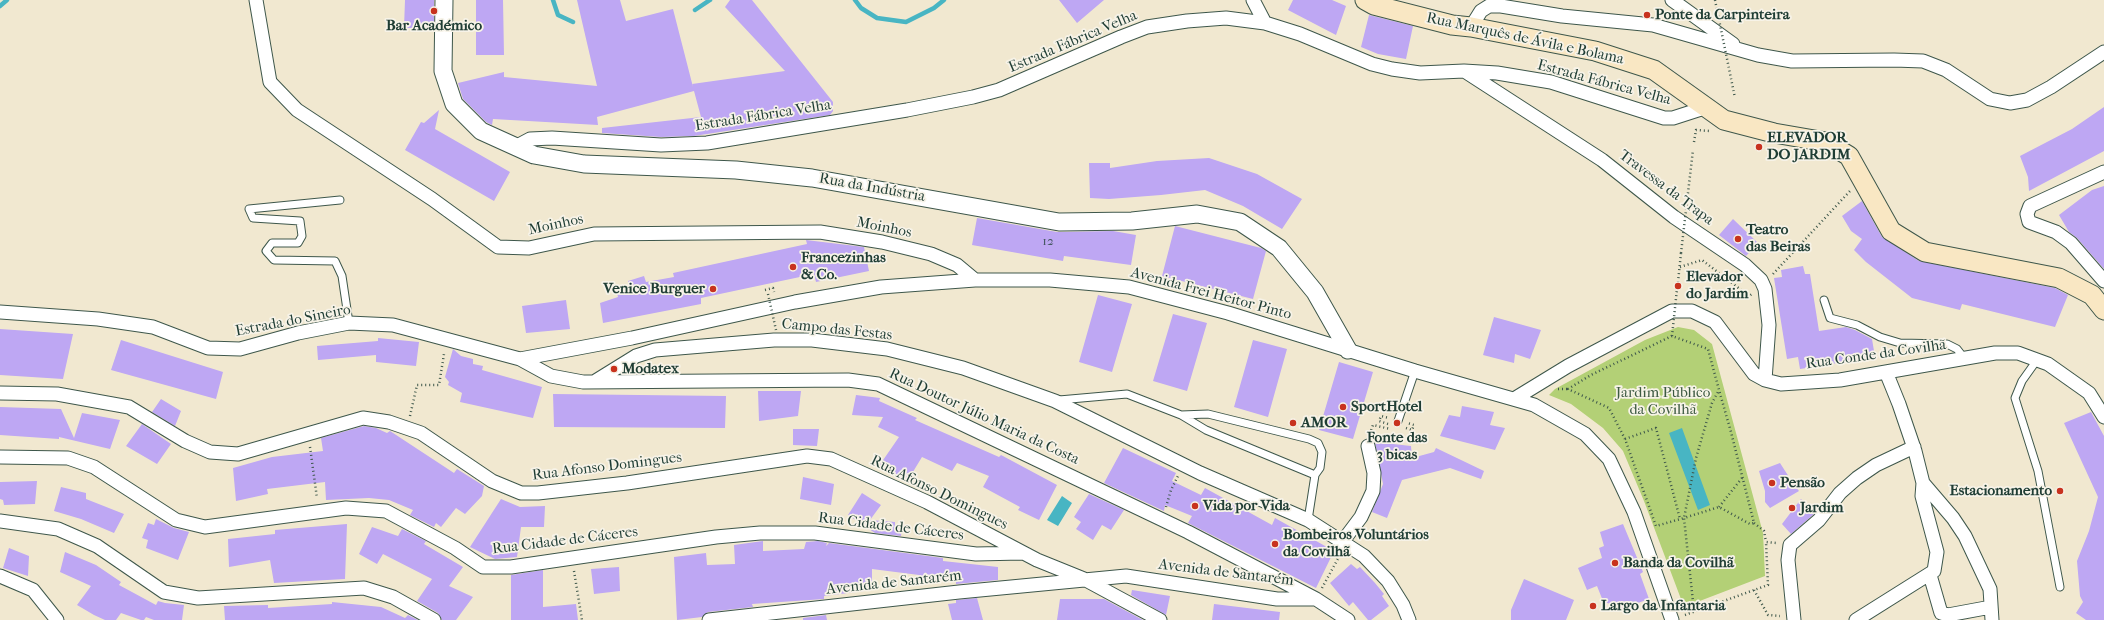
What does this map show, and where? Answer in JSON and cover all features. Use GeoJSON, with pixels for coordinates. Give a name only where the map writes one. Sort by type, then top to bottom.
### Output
{"type":"FeatureCollection","features":[{"type":"Feature","properties":{"kind":"main road","name":"Rua Marquês de Ávila e Bolama"},"geometry":{"type":"LineString","coordinates":[[1364,0],[1374,5],[1452,25],[1471,27],[1595,51],[1654,70],[1704,108],[1724,120],[1774,134],[1826,142],[1849,156],[1891,231],[1925,252],[2059,278],[2092,295],[2104,310]]}},
{"type":"Feature","properties":{"kind":"street","name":"Moinhos"},"geometry":{"type":"LineString","coordinates":[[256,0],[270,82],[297,110],[498,246],[529,248],[594,234],[820,232],[882,242],[931,254],[957,265],[975,280]]}},
{"type":"Feature","properties":{"kind":"street","name":"Rua da Indústria"},"geometry":{"type":"LineString","coordinates":[[444,0],[444,71],[454,104],[481,131],[534,155],[584,164],[736,170],[812,178],[1059,222],[1132,221],[1197,214],[1240,222],[1279,248],[1315,292],[1348,350]]}},
{"type":"Feature","properties":{"kind":"street"},"geometry":{"type":"LineString","coordinates":[[1253,0],[1266,23]]}},
{"type":"Feature","properties":{"kind":"street"},"geometry":{"type":"LineString","coordinates":[[1672,0],[1741,50]]}},
{"type":"Feature","properties":{"kind":"street"},"geometry":{"type":"LineString","coordinates":[[1471,27],[1481,11],[1489,6],[1501,6],[1562,16],[1653,25],[1741,50],[1792,61],[1923,61],[1946,70],[1990,99],[2010,103],[2027,100],[2051,87],[2104,52]]}},
{"type":"Feature","properties":{"kind":"street","name":"Estrada Fábrica Velha"},"geometry":{"type":"LineString","coordinates":[[515,146],[530,138],[661,145],[707,143],[892,112],[973,97],[1000,90],[1121,36],[1147,28],[1187,21],[1226,18],[1266,23],[1300,34],[1372,64],[1392,69],[1420,73],[1464,71],[1497,73],[1551,82],[1664,118],[1673,118],[1704,108]]}},
{"type":"Feature","properties":{"kind":"street","name":"Travessa da Trapa"},"geometry":{"type":"LineString","coordinates":[[1464,71],[1602,160],[1674,217],[1745,264],[1761,280],[1763,285]]}},
{"type":"Feature","properties":{"kind":"street"},"geometry":{"type":"LineString","coordinates":[[2104,172],[2030,206],[2027,214],[2029,222],[2056,232],[2071,243],[2080,251],[2104,281]]}},
{"type":"Feature","properties":{"kind":"street","name":"Avenida Frei Heitor Pinto"},"geometry":{"type":"LineString","coordinates":[[520,359],[632,338],[795,302],[882,287],[975,280],[1050,280],[1129,287],[1228,312],[1415,371],[1534,405],[1585,434],[1610,459],[1634,512],[1671,618]]}},
{"type":"Feature","properties":{"kind":"street"},"geometry":{"type":"LineString","coordinates":[[1763,285],[1769,325],[1765,380]]}},
{"type":"Feature","properties":{"kind":"street","name":"Rua Conde da Covilhã"},"geometry":{"type":"LineString","coordinates":[[1514,399],[1568,366],[1672,311],[1692,311],[1715,322],[1754,374],[1765,380],[1781,384],[1840,380],[1995,353],[2018,353],[2048,364],[2089,393],[2104,417]]}},
{"type":"Feature","properties":{"kind":"street","name":"Estrada do Sineiro"},"geometry":{"type":"LineString","coordinates":[[0,312],[98,319],[153,327],[208,348],[240,349],[298,333],[349,324],[392,325],[520,359]]}},
{"type":"Feature","properties":{"kind":"street","name":"Campo das Festas"},"geometry":{"type":"LineString","coordinates":[[594,382],[636,356],[655,350],[774,340],[812,340],[887,349],[963,368],[1055,401],[1200,473],[1308,520],[1345,542],[1364,556],[1388,581],[1403,605],[1409,620]]}},
{"type":"Feature","properties":{"kind":"street","name":"Rua Doutor Júlio Maria da Costa"},"geometry":{"type":"LineString","coordinates":[[520,359],[551,376],[583,382],[848,380],[878,384],[1163,520],[1316,598],[1348,620]]}},
{"type":"Feature","properties":{"kind":"street"},"geometry":{"type":"LineString","coordinates":[[1856,620],[1874,615],[1905,588],[1930,575],[1934,571],[1937,552],[1922,496],[1923,483],[1914,446],[1886,372]]}},
{"type":"Feature","properties":{"kind":"street","name":"Rua Afonso Domingues"},"geometry":{"type":"LineString","coordinates":[[0,393],[57,394],[129,407],[185,441],[210,452],[238,454],[308,432],[363,418],[389,422],[421,433],[492,481],[521,493],[538,493],[627,482],[807,456],[831,459],[927,502],[1024,553],[1084,579]]}},
{"type":"Feature","properties":{"kind":"street"},"geometry":{"type":"LineString","coordinates":[[1345,542],[1361,517],[1373,491],[1374,473],[1368,446]]}},
{"type":"Feature","properties":{"kind":"street"},"geometry":{"type":"LineString","coordinates":[[1794,618],[1788,560],[1790,545],[1819,520],[1840,493],[1857,478],[1914,446]]}},
{"type":"Feature","properties":{"kind":"street","name":"Rua Cidade de Cáceres"},"geometry":{"type":"LineString","coordinates":[[0,457],[68,458],[94,467],[176,520],[205,527],[346,508],[386,510],[455,548],[483,567],[511,567],[716,537],[760,533],[815,533],[976,554],[1024,553]]}},
{"type":"Feature","properties":{"kind":"street"},"geometry":{"type":"LineString","coordinates":[[1923,483],[1953,518],[1965,536],[1990,589],[1992,620]]}},
{"type":"Feature","properties":{"kind":"street"},"geometry":{"type":"LineString","coordinates":[[0,521],[58,528],[97,546],[164,592],[198,598],[364,588],[393,597],[434,620]]}},
{"type":"Feature","properties":{"kind":"street"},"geometry":{"type":"LineString","coordinates":[[1930,575],[1941,613],[1948,615],[1990,607]]}},
{"type":"Feature","properties":{"kind":"street"},"geometry":{"type":"LineString","coordinates":[[0,576],[33,590],[57,620]]}},
{"type":"Feature","properties":{"kind":"street","name":"Avenida de Santarém"},"geometry":{"type":"LineString","coordinates":[[708,620],[1084,579],[1126,576],[1277,599],[1316,598]]}},
{"type":"Feature","properties":{"kind":"street"},"geometry":{"type":"LineString","coordinates":[[1084,579],[1160,620]]}},
{"type":"Feature","properties":{"kind":"lane"},"geometry":{"type":"LineString","coordinates":[[340,200],[249,209],[253,218],[300,221],[302,236],[298,243],[272,243],[266,251],[274,260],[335,261],[342,276],[349,324]]}},
{"type":"Feature","properties":{"kind":"lane"},"geometry":{"type":"LineString","coordinates":[[1824,300],[1830,318],[1857,325],[1880,337],[1900,343],[1947,344],[1957,350],[1964,358]]}},
{"type":"Feature","properties":{"kind":"lane"},"geometry":{"type":"LineString","coordinates":[[2037,360],[2022,381],[2015,398],[2038,471],[2060,587]]}},
{"type":"Feature","properties":{"kind":"lane"},"geometry":{"type":"LineString","coordinates":[[1398,420],[1415,371]]}},
{"type":"Feature","properties":{"kind":"lane"},"geometry":{"type":"LineString","coordinates":[[1055,401],[1127,394],[1181,415],[1206,430],[1314,475]]}},
{"type":"Feature","properties":{"kind":"lane"},"geometry":{"type":"LineString","coordinates":[[1181,415],[1208,414],[1309,439],[1318,443],[1322,452],[1320,468],[1314,475],[1308,520]]}},
{"type":"Feature","properties":{"kind":"path"},"geometry":{"type":"LineString","coordinates":[[1715,0],[1735,98]]}},
{"type":"Feature","properties":{"kind":"path"},"geometry":{"type":"LineString","coordinates":[[1694,142],[1696,130]]}},
{"type":"Feature","properties":{"kind":"path"},"geometry":{"type":"LineString","coordinates":[[1678,282],[1693,150]]}},
{"type":"Feature","properties":{"kind":"path"},"geometry":{"type":"LineString","coordinates":[[1680,267],[1702,260],[1749,296],[1763,285],[1862,179]]}},
{"type":"Feature","properties":{"kind":"path"},"geometry":{"type":"LineString","coordinates":[[765,290],[773,288],[774,293],[768,294],[776,330]]}},
{"type":"Feature","properties":{"kind":"path"},"geometry":{"type":"LineString","coordinates":[[1672,336],[1677,289]]}},
{"type":"Feature","properties":{"kind":"path"},"geometry":{"type":"LineString","coordinates":[[1719,390],[1712,403],[1696,458],[1684,518],[1694,611],[1768,585],[1764,531],[1754,523],[1743,477],[1708,349],[1672,336],[1591,375],[1568,389],[1609,408],[1625,439],[1656,526],[1680,520],[1684,518],[1719,507],[1743,477]]}},
{"type":"Feature","properties":{"kind":"path"},"geometry":{"type":"LineString","coordinates":[[408,428],[417,385],[439,385],[447,339]]}},
{"type":"Feature","properties":{"kind":"path"},"geometry":{"type":"LineString","coordinates":[[1625,439],[1656,428],[1680,520]]}},
{"type":"Feature","properties":{"kind":"path"},"geometry":{"type":"LineString","coordinates":[[308,432],[319,512]]}},
{"type":"Feature","properties":{"kind":"path"},"geometry":{"type":"LineString","coordinates":[[1163,520],[1171,490],[1178,476]]}},
{"type":"Feature","properties":{"kind":"path"},"geometry":{"type":"LineString","coordinates":[[1719,507],[1750,524],[1754,523]]}},
{"type":"Feature","properties":{"kind":"path"},"geometry":{"type":"LineString","coordinates":[[1316,598],[1345,542]]}},
{"type":"Feature","properties":{"kind":"path"},"geometry":{"type":"LineString","coordinates":[[1766,542],[1790,545]]}},
{"type":"Feature","properties":{"kind":"path"},"geometry":{"type":"LineString","coordinates":[[572,558],[582,620]]}},
{"type":"Feature","properties":{"kind":"path"},"geometry":{"type":"LineString","coordinates":[[1754,590],[1768,615],[1794,618]]}},
{"type":"Feature","properties":{"kind":"green space","name":"Jardim Público da Covilhã"},"geometry":{"type":"Polygon","coordinates":[[[1678,327],[1694,330],[1712,344],[1763,533],[1765,576],[1684,607],[1644,501],[1623,451],[1603,428],[1571,404],[1549,395],[1555,389],[1645,340],[1678,327]]]}},
{"type":"Feature","properties":{"kind":"water"},"geometry":{"type":"Polygon","coordinates":[[[1682,428],[1710,505],[1698,510],[1669,433],[1682,428]]]}},
{"type":"Feature","properties":{"kind":"water"},"geometry":{"type":"Polygon","coordinates":[[[1062,496],[1072,503],[1058,526],[1047,520],[1062,496]]]}},
{"type":"Feature","properties":{"kind":"building"},"geometry":{"type":"Polygon","coordinates":[[[405,0],[434,0],[434,28],[404,28],[405,0]]]}},
{"type":"Feature","properties":{"kind":"building"},"geometry":{"type":"Polygon","coordinates":[[[476,0],[503,0],[504,55],[476,55],[476,0]]]}},
{"type":"Feature","properties":{"kind":"building"},"geometry":{"type":"Polygon","coordinates":[[[577,0],[620,0],[626,21],[673,9],[692,84],[785,71],[725,7],[730,0],[752,0],[833,102],[833,111],[830,115],[694,136],[661,137],[602,133],[602,128],[701,117],[694,91],[597,117],[598,125],[493,119],[492,125],[486,122],[463,99],[458,83],[504,72],[504,77],[597,86],[577,0]]]}},
{"type":"Feature","properties":{"kind":"building"},"geometry":{"type":"Polygon","coordinates":[[[1059,0],[1104,0],[1077,23],[1059,0]]]}},
{"type":"Feature","properties":{"kind":"building"},"geometry":{"type":"Polygon","coordinates":[[[1293,0],[1332,0],[1346,6],[1336,35],[1288,10],[1293,0]]]}},
{"type":"Feature","properties":{"kind":"building"},"geometry":{"type":"Polygon","coordinates":[[[1369,15],[1413,26],[1406,59],[1378,54],[1361,47],[1369,15]]]}},
{"type":"Feature","properties":{"kind":"building"},"geometry":{"type":"Polygon","coordinates":[[[2104,107],[2104,151],[2029,191],[2028,177],[2020,156],[2072,129],[2104,107]]]}},
{"type":"Feature","properties":{"kind":"building"},"geometry":{"type":"Polygon","coordinates":[[[439,110],[435,129],[510,172],[494,201],[405,150],[421,122],[424,123],[439,110]]]}},
{"type":"Feature","properties":{"kind":"building"},"geometry":{"type":"Polygon","coordinates":[[[1209,158],[1257,174],[1302,199],[1282,229],[1243,206],[1205,190],[1109,199],[1090,198],[1089,163],[1110,163],[1110,168],[1157,161],[1209,158]]]}},
{"type":"Feature","properties":{"kind":"building"},"geometry":{"type":"Polygon","coordinates":[[[2104,186],[2104,269],[2077,238],[2069,232],[2059,215],[2092,190],[2104,186]]]}},
{"type":"Feature","properties":{"kind":"building"},"geometry":{"type":"Polygon","coordinates":[[[1862,201],[1882,237],[1919,261],[2055,288],[2068,295],[2055,327],[1962,304],[1960,310],[1912,298],[1866,262],[1854,250],[1862,239],[1851,231],[1842,216],[1862,201]]]}},
{"type":"Feature","properties":{"kind":"building"},"geometry":{"type":"Polygon","coordinates":[[[977,218],[1057,232],[1113,231],[1136,235],[1131,265],[1064,256],[1063,261],[972,245],[977,218]]]}},
{"type":"Feature","properties":{"kind":"building","name":"Teatro das Beiras"},"geometry":{"type":"Polygon","coordinates":[[[1733,219],[1758,243],[1746,256],[1719,235],[1733,219]]]}},
{"type":"Feature","properties":{"kind":"building"},"geometry":{"type":"Polygon","coordinates":[[[1175,226],[1261,248],[1266,251],[1253,299],[1162,276],[1175,226]]]}},
{"type":"Feature","properties":{"kind":"building"},"geometry":{"type":"Polygon","coordinates":[[[806,240],[864,247],[869,271],[816,282],[814,274],[701,298],[701,304],[603,323],[600,303],[618,297],[616,289],[628,285],[628,281],[644,276],[646,282],[674,277],[673,273],[807,244],[806,240]]]}},
{"type":"Feature","properties":{"kind":"building"},"geometry":{"type":"Polygon","coordinates":[[[1803,266],[1805,274],[1810,274],[1819,331],[1846,327],[1855,330],[1872,339],[1875,357],[1800,369],[1798,357],[1787,359],[1774,278],[1782,277],[1781,270],[1803,266]]]}},
{"type":"Feature","properties":{"kind":"building"},"geometry":{"type":"Polygon","coordinates":[[[1098,295],[1132,304],[1112,372],[1079,362],[1098,295]]]}},
{"type":"Feature","properties":{"kind":"building"},"geometry":{"type":"Polygon","coordinates":[[[566,300],[570,329],[526,333],[522,306],[566,300]]]}},
{"type":"Feature","properties":{"kind":"building"},"geometry":{"type":"Polygon","coordinates":[[[1173,314],[1207,323],[1187,391],[1153,381],[1173,314]]]}},
{"type":"Feature","properties":{"kind":"building"},"geometry":{"type":"Polygon","coordinates":[[[1494,317],[1541,330],[1530,359],[1515,354],[1514,363],[1483,355],[1494,317]]]}},
{"type":"Feature","properties":{"kind":"building"},"geometry":{"type":"Polygon","coordinates":[[[0,329],[73,334],[63,379],[0,375],[0,329]]]}},
{"type":"Feature","properties":{"kind":"building"},"geometry":{"type":"Polygon","coordinates":[[[378,338],[419,342],[416,366],[376,362],[376,355],[318,360],[317,346],[378,341],[378,338]]]}},
{"type":"Feature","properties":{"kind":"building"},"geometry":{"type":"Polygon","coordinates":[[[121,340],[223,372],[216,399],[111,370],[121,340]]]}},
{"type":"Feature","properties":{"kind":"building"},"geometry":{"type":"Polygon","coordinates":[[[1253,340],[1287,349],[1268,417],[1234,407],[1253,340]]]}},
{"type":"Feature","properties":{"kind":"building"},"geometry":{"type":"Polygon","coordinates":[[[453,349],[461,356],[473,359],[473,364],[483,366],[482,370],[542,387],[533,418],[460,402],[462,393],[448,385],[449,382],[445,377],[453,349]]]}},
{"type":"Feature","properties":{"kind":"building"},"geometry":{"type":"Polygon","coordinates":[[[1339,362],[1373,372],[1353,439],[1319,430],[1339,362]]]}},
{"type":"Feature","properties":{"kind":"building"},"geometry":{"type":"Polygon","coordinates":[[[758,391],[801,391],[798,416],[759,421],[758,391]]]}},
{"type":"Feature","properties":{"kind":"building"},"geometry":{"type":"Polygon","coordinates":[[[553,394],[726,396],[725,428],[554,427],[553,394]]]}},
{"type":"Feature","properties":{"kind":"building"},"geometry":{"type":"Polygon","coordinates":[[[856,395],[880,398],[879,401],[917,418],[915,420],[999,457],[1001,455],[1057,485],[1039,520],[1018,510],[1020,507],[983,487],[989,476],[957,463],[952,471],[922,457],[908,480],[879,466],[899,437],[878,427],[883,417],[852,415],[856,395]]]}},
{"type":"Feature","properties":{"kind":"building"},"geometry":{"type":"Polygon","coordinates":[[[161,399],[181,411],[175,426],[152,412],[161,399]]]}},
{"type":"Feature","properties":{"kind":"building"},"geometry":{"type":"Polygon","coordinates":[[[1462,406],[1494,412],[1490,425],[1505,428],[1495,450],[1440,436],[1449,415],[1460,417],[1462,406]]]}},
{"type":"Feature","properties":{"kind":"building"},"geometry":{"type":"Polygon","coordinates":[[[0,407],[61,409],[74,438],[82,413],[120,420],[110,449],[59,437],[59,439],[0,435],[0,407]]]}},
{"type":"Feature","properties":{"kind":"building"},"geometry":{"type":"Polygon","coordinates":[[[2091,412],[2104,436],[2104,620],[2086,620],[2076,613],[2083,602],[2080,596],[2077,561],[2089,531],[2098,497],[2064,423],[2091,412]]]}},
{"type":"Feature","properties":{"kind":"building"},"geometry":{"type":"Polygon","coordinates":[[[142,424],[171,444],[157,464],[126,446],[142,424]]]}},
{"type":"Feature","properties":{"kind":"building"},"geometry":{"type":"Polygon","coordinates":[[[364,426],[376,428],[387,433],[390,431],[454,473],[457,469],[484,486],[482,496],[465,514],[456,508],[441,527],[436,523],[434,527],[410,515],[413,510],[389,500],[369,498],[326,500],[325,482],[267,489],[268,494],[236,501],[233,468],[272,457],[323,451],[321,438],[364,426]]]}},
{"type":"Feature","properties":{"kind":"building"},"geometry":{"type":"Polygon","coordinates":[[[793,429],[819,429],[817,446],[793,445],[793,429]]]}},
{"type":"Feature","properties":{"kind":"building"},"geometry":{"type":"Polygon","coordinates":[[[1375,442],[1411,446],[1412,458],[1434,452],[1436,448],[1484,471],[1481,479],[1450,468],[1402,480],[1387,518],[1372,512],[1383,484],[1375,442]]]}},
{"type":"Feature","properties":{"kind":"building","name":"Bombeiros Voluntários da Covilhã"},"geometry":{"type":"Polygon","coordinates":[[[1123,448],[1176,473],[1172,481],[1201,495],[1205,488],[1272,525],[1275,518],[1334,551],[1316,588],[1188,523],[1192,516],[1165,505],[1164,511],[1104,483],[1123,448]]]}},
{"type":"Feature","properties":{"kind":"building","name":"Pensão"},"geometry":{"type":"Polygon","coordinates":[[[1780,463],[1789,477],[1788,478],[1799,491],[1770,508],[1765,502],[1765,491],[1759,471],[1780,463]]]}},
{"type":"Feature","properties":{"kind":"building"},"geometry":{"type":"Polygon","coordinates":[[[803,477],[834,484],[831,505],[800,499],[803,477]]]}},
{"type":"Feature","properties":{"kind":"building"},"geometry":{"type":"Polygon","coordinates":[[[37,481],[35,504],[4,505],[3,500],[0,499],[0,482],[37,481]]]}},
{"type":"Feature","properties":{"kind":"building"},"geometry":{"type":"Polygon","coordinates":[[[61,487],[86,493],[86,499],[124,514],[114,533],[81,519],[54,511],[61,487]]]}},
{"type":"Feature","properties":{"kind":"building"},"geometry":{"type":"Polygon","coordinates":[[[862,493],[881,505],[870,520],[895,522],[895,527],[902,527],[901,536],[875,533],[848,515],[862,493]]]}},
{"type":"Feature","properties":{"kind":"building"},"geometry":{"type":"Polygon","coordinates":[[[1089,494],[1124,510],[1111,530],[1102,525],[1093,540],[1076,529],[1081,522],[1074,517],[1089,494]]]}},
{"type":"Feature","properties":{"kind":"building"},"geometry":{"type":"Polygon","coordinates":[[[501,499],[520,507],[545,506],[544,527],[521,527],[517,557],[495,559],[470,547],[501,499]]]}},
{"type":"Feature","properties":{"kind":"building"},"geometry":{"type":"Polygon","coordinates":[[[1801,499],[1814,514],[1791,534],[1782,524],[1801,499]]]}},
{"type":"Feature","properties":{"kind":"building"},"geometry":{"type":"Polygon","coordinates":[[[156,519],[174,528],[189,532],[178,560],[146,548],[148,540],[142,538],[148,523],[154,525],[156,519]]]}},
{"type":"Feature","properties":{"kind":"building"},"geometry":{"type":"Polygon","coordinates":[[[347,524],[345,579],[274,583],[270,560],[229,567],[228,539],[275,534],[275,530],[347,524]]]}},
{"type":"Feature","properties":{"kind":"building","name":"Banda da Covilhã"},"geometry":{"type":"Polygon","coordinates":[[[1623,524],[1643,572],[1640,574],[1649,599],[1621,609],[1603,601],[1597,586],[1587,590],[1578,568],[1602,558],[1599,548],[1604,546],[1600,532],[1623,524]]]}},
{"type":"Feature","properties":{"kind":"building"},"geometry":{"type":"Polygon","coordinates":[[[372,527],[398,536],[402,529],[426,541],[424,544],[463,567],[449,586],[473,597],[456,620],[442,620],[438,613],[417,601],[432,579],[383,554],[377,564],[359,554],[372,527]]]}},
{"type":"Feature","properties":{"kind":"building"},"geometry":{"type":"Polygon","coordinates":[[[763,541],[763,551],[804,549],[806,542],[818,541],[827,543],[826,546],[829,543],[943,558],[943,561],[998,567],[998,580],[956,584],[956,580],[920,578],[919,575],[872,569],[872,590],[824,596],[824,599],[752,604],[753,607],[708,612],[702,617],[677,620],[674,557],[706,553],[707,565],[735,564],[734,545],[763,541]]]}},
{"type":"Feature","properties":{"kind":"building"},"geometry":{"type":"Polygon","coordinates":[[[9,548],[29,556],[28,576],[3,568],[9,548]]]}},
{"type":"Feature","properties":{"kind":"building"},"geometry":{"type":"Polygon","coordinates":[[[65,552],[96,565],[121,582],[119,585],[156,605],[158,601],[184,605],[182,620],[154,620],[146,617],[144,620],[141,620],[121,613],[116,620],[105,620],[94,615],[77,605],[91,586],[60,572],[65,552]]]}},
{"type":"Feature","properties":{"kind":"building"},"geometry":{"type":"Polygon","coordinates":[[[1351,564],[1357,569],[1360,567],[1375,583],[1384,594],[1382,596],[1389,606],[1371,620],[1368,620],[1353,602],[1349,606],[1330,583],[1351,564]]]}},
{"type":"Feature","properties":{"kind":"building"},"geometry":{"type":"Polygon","coordinates":[[[619,567],[620,591],[594,594],[591,569],[619,567]]]}},
{"type":"Feature","properties":{"kind":"building"},"geometry":{"type":"Polygon","coordinates":[[[543,570],[543,607],[576,604],[578,620],[511,620],[511,575],[543,570]]]}},
{"type":"Feature","properties":{"kind":"building"},"geometry":{"type":"Polygon","coordinates":[[[1524,579],[1574,600],[1566,620],[1511,620],[1511,610],[1524,579]]]}},
{"type":"Feature","properties":{"kind":"building"},"geometry":{"type":"Polygon","coordinates":[[[1132,590],[1170,596],[1166,615],[1131,595],[1132,590]]]}},
{"type":"Feature","properties":{"kind":"building"},"geometry":{"type":"Polygon","coordinates":[[[977,598],[983,620],[952,620],[948,604],[956,603],[956,600],[977,598]]]}},
{"type":"Feature","properties":{"kind":"building"},"geometry":{"type":"Polygon","coordinates":[[[1060,599],[1104,599],[1143,620],[1057,620],[1060,599]]]}},
{"type":"Feature","properties":{"kind":"building"},"geometry":{"type":"Polygon","coordinates":[[[332,602],[381,607],[405,618],[408,615],[418,620],[225,620],[224,606],[268,605],[268,608],[332,604],[332,602]]]}},
{"type":"Feature","properties":{"kind":"building"},"geometry":{"type":"Polygon","coordinates":[[[1214,604],[1280,612],[1279,620],[1212,620],[1214,604]]]}},
{"type":"Feature","properties":{"kind":"building"},"geometry":{"type":"Polygon","coordinates":[[[826,615],[827,620],[803,620],[803,618],[826,615]]]}},
{"type":"Feature","properties":{"kind":"waterway"},"geometry":{"type":"LineString","coordinates":[[0,6],[7,0]]}},
{"type":"Feature","properties":{"kind":"waterway"},"geometry":{"type":"LineString","coordinates":[[553,0],[558,15],[573,22]]}},
{"type":"Feature","properties":{"kind":"waterway"},"geometry":{"type":"LineString","coordinates":[[695,10],[710,0]]}},
{"type":"Feature","properties":{"kind":"waterway"},"geometry":{"type":"LineString","coordinates":[[855,0],[861,8],[877,18],[906,22],[934,8],[944,0]]}},
{"type":"Feature","properties":{"kind":"place","name":"Bar Académico"},"geometry":{"type":"Point","coordinates":[434,11]}},
{"type":"Feature","properties":{"kind":"place","name":"Ponte da Carpinteira"},"geometry":{"type":"Point","coordinates":[1647,15]}},
{"type":"Feature","properties":{"kind":"place","name":"ELEVADOR DO JARDIM"},"geometry":{"type":"Point","coordinates":[1759,147]}},
{"type":"Feature","properties":{"kind":"place","name":"Teatro das Beiras"},"geometry":{"type":"Point","coordinates":[1738,239]}},
{"type":"Feature","properties":{"kind":"place","name":"Francezinhas & Co."},"geometry":{"type":"Point","coordinates":[793,267]}},
{"type":"Feature","properties":{"kind":"place","name":"Elevador do Jardim"},"geometry":{"type":"Point","coordinates":[1678,286]}},
{"type":"Feature","properties":{"kind":"place","name":"Venice Burguer"},"geometry":{"type":"Point","coordinates":[713,289]}},
{"type":"Feature","properties":{"kind":"place","name":"Modatex"},"geometry":{"type":"Point","coordinates":[614,369]}},
{"type":"Feature","properties":{"kind":"place","name":"SportHotel"},"geometry":{"type":"Point","coordinates":[1343,407]}},
{"type":"Feature","properties":{"kind":"place","name":"AMOR"},"geometry":{"type":"Point","coordinates":[1293,423]}},
{"type":"Feature","properties":{"kind":"place","name":"Fonte das 3 bicas"},"geometry":{"type":"Point","coordinates":[1397,423]}},
{"type":"Feature","properties":{"kind":"place","name":"Pensão"},"geometry":{"type":"Point","coordinates":[1772,483]}},
{"type":"Feature","properties":{"kind":"place","name":"Estacionamento"},"geometry":{"type":"Point","coordinates":[2060,491]}},
{"type":"Feature","properties":{"kind":"place","name":"Vida por Vida"},"geometry":{"type":"Point","coordinates":[1195,506]}},
{"type":"Feature","properties":{"kind":"place","name":"Jardim"},"geometry":{"type":"Point","coordinates":[1792,508]}},
{"type":"Feature","properties":{"kind":"place","name":"Bombeiros Voluntários da Covilhã"},"geometry":{"type":"Point","coordinates":[1275,544]}},
{"type":"Feature","properties":{"kind":"place","name":"Banda da Covilhã"},"geometry":{"type":"Point","coordinates":[1615,563]}},
{"type":"Feature","properties":{"kind":"place","name":"Largo da Infantaria"},"geometry":{"type":"Point","coordinates":[1593,606]}}]}
